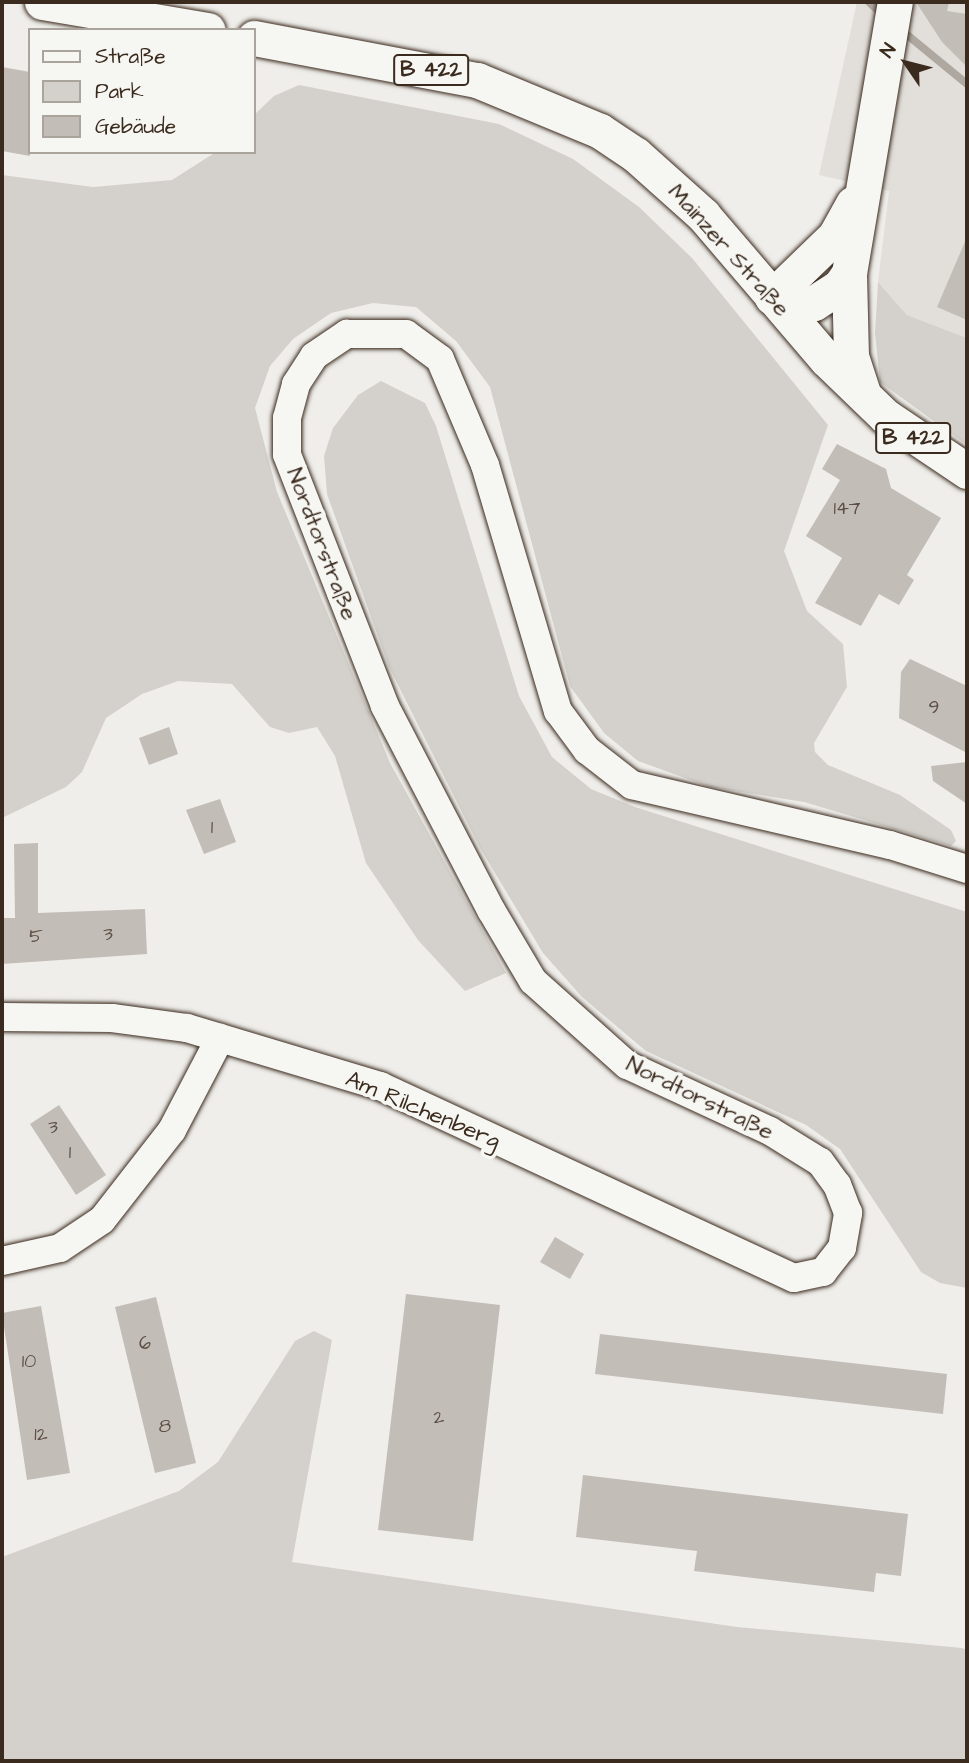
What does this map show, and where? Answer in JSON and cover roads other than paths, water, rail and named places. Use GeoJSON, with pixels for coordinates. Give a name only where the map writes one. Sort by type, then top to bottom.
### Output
{"type":"FeatureCollection","features":[{"type":"Feature","properties":{"kind":"main road"},"geometry":{"type":"LineString","coordinates":[[42,2],[196,28]]}},
{"type":"Feature","properties":{"kind":"main road"},"geometry":{"type":"LineString","coordinates":[[864,396],[851,356],[849,273],[860,184],[895,2]]}},
{"type":"Feature","properties":{"kind":"main road","name":"Mainzer Straße"},"geometry":{"type":"LineString","coordinates":[[256,38],[477,80],[581,121],[628,149],[669,182],[864,396],[909,435],[967,471]]}},
{"type":"Feature","properties":{"kind":"main road"},"geometry":{"type":"LineString","coordinates":[[849,273],[840,286],[814,303],[786,303],[772,297],[835,236],[860,184]]}},
{"type":"Feature","properties":{"kind":"street","name":"Nordtorstraße"},"geometry":{"type":"LineString","coordinates":[[822,1272],[842,1248],[849,1226],[844,1199],[820,1162],[770,1131],[627,1065],[533,981],[491,910],[385,706],[287,454],[286,418],[296,384],[314,356],[347,334],[376,330],[406,334],[440,359],[485,465],[558,711],[587,750],[632,785],[890,845],[967,869]]}},
{"type":"Feature","properties":{"kind":"street","name":"Am Rilchenberg"},"geometry":{"type":"LineString","coordinates":[[2,1017],[112,1018],[220,1038],[380,1086],[785,1274],[822,1272]]}},
{"type":"Feature","properties":{"kind":"street"},"geometry":{"type":"LineString","coordinates":[[2,1261],[60,1248],[102,1220],[172,1130],[220,1038]]}},
{"type":"Feature","properties":{"kind":"waterway"},"geometry":{"type":"LineString","coordinates":[[869,2],[882,14]]}},
{"type":"Feature","properties":{"kind":"waterway"},"geometry":{"type":"LineString","coordinates":[[900,29],[967,84]]}}]}
